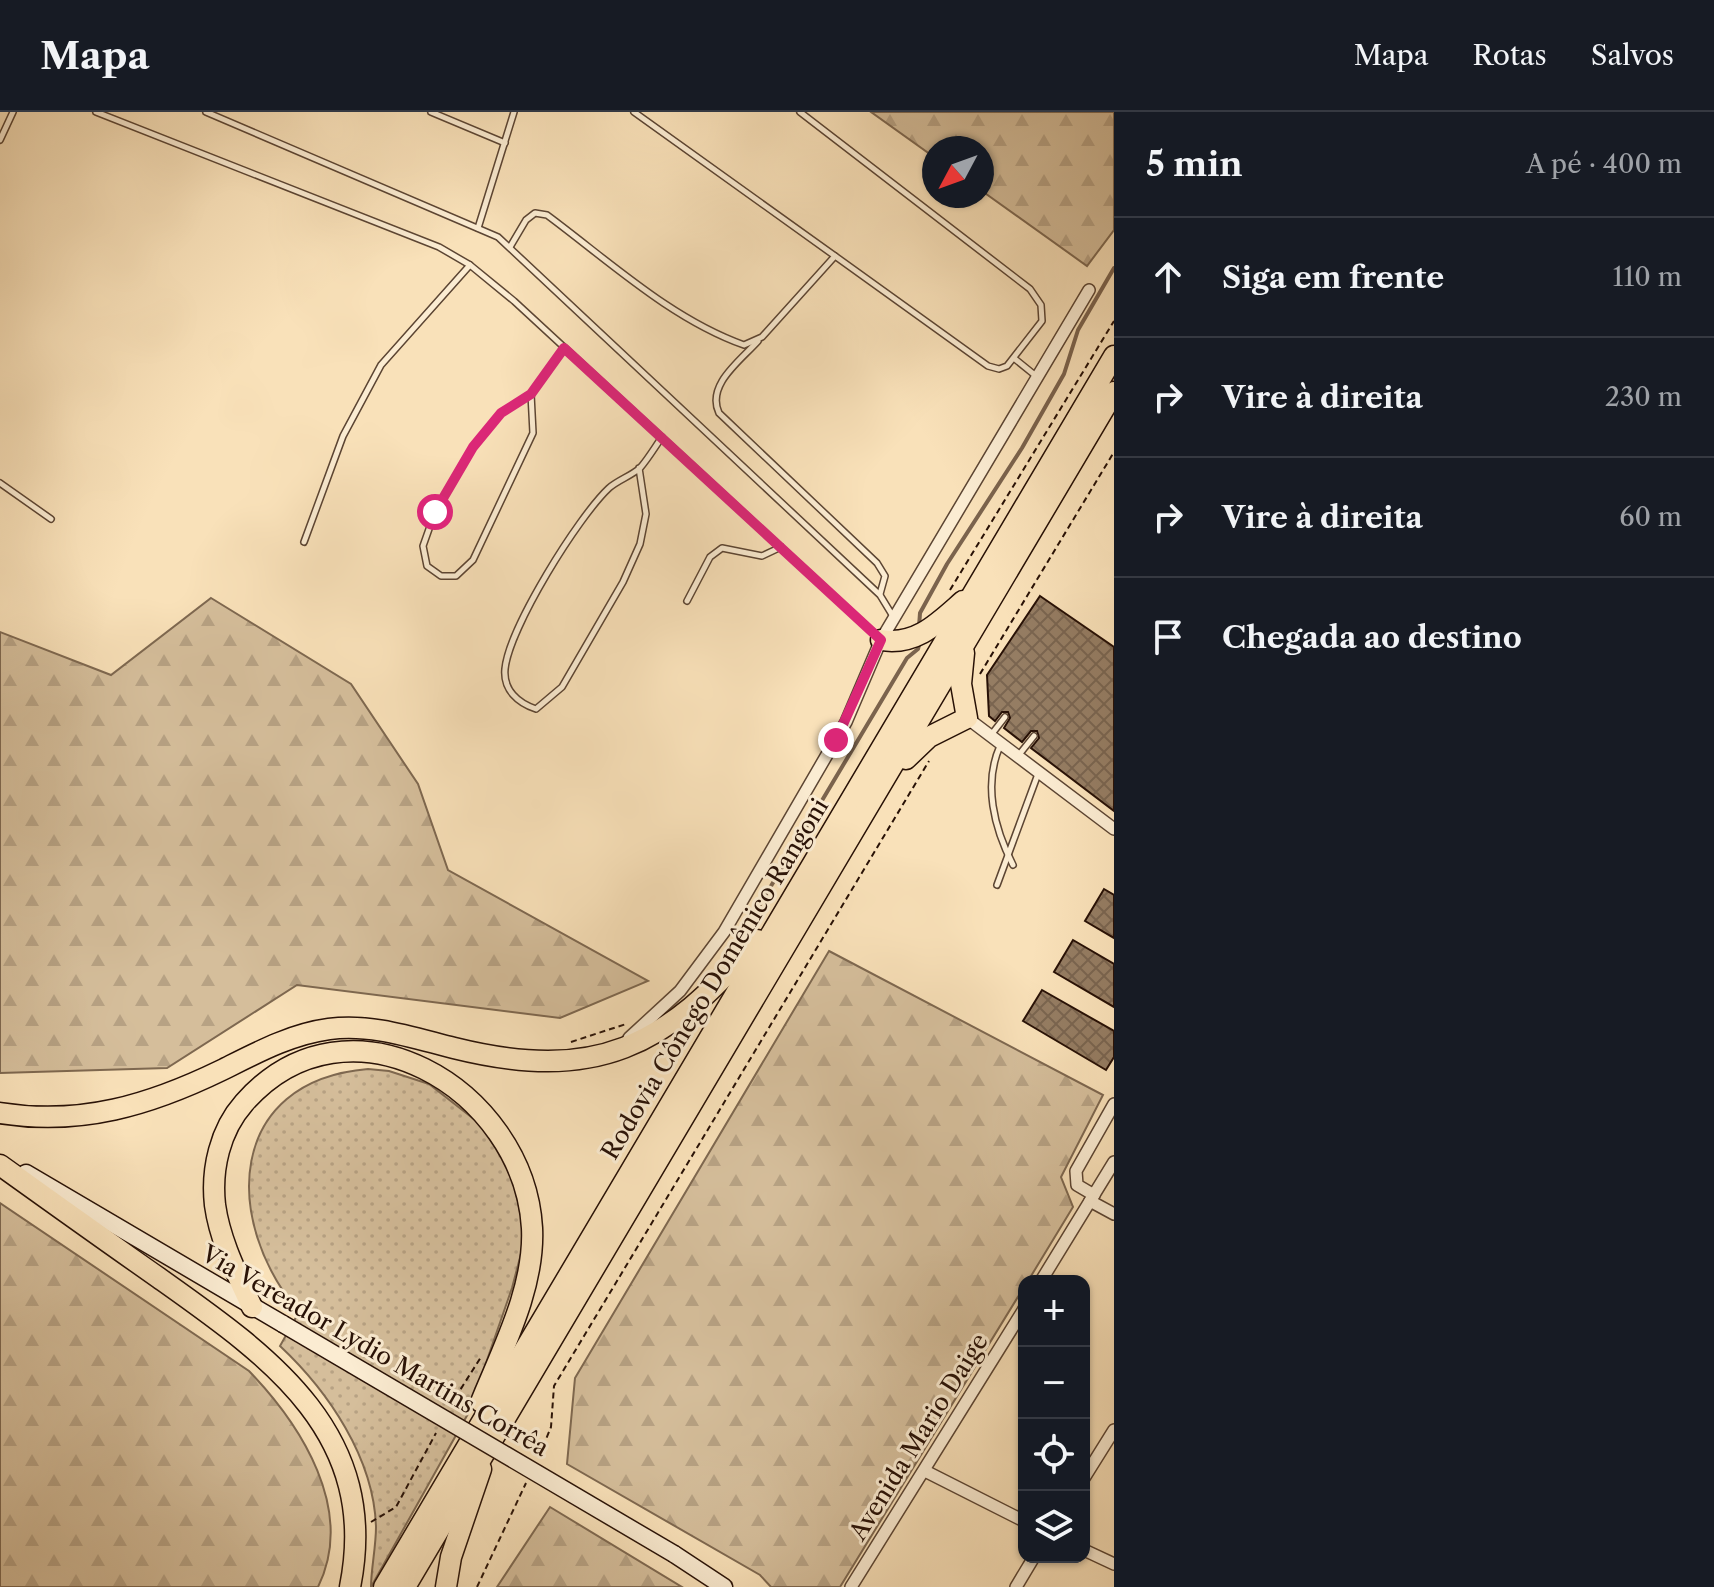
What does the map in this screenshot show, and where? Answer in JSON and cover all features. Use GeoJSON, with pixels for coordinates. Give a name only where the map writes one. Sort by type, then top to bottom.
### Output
{"type":"FeatureCollection","features":[{"type":"Feature","properties":{"kind":"highway","name":"Rodovia Cônego Domênico Rangoni"},"geometry":{"type":"LineString","coordinates":[[384,1587],[1114,356]]}},
{"type":"Feature","properties":{"kind":"highway","name":"Rodovia Cônego Domênico Rangoni"},"geometry":{"type":"LineString","coordinates":[[405,1587],[1114,392]]}},
{"type":"Feature","properties":{"kind":"highway"},"geometry":{"type":"LineString","coordinates":[[881,640],[901,642],[917,637],[977,587]]}},
{"type":"Feature","properties":{"kind":"highway"},"geometry":{"type":"LineString","coordinates":[[885,780],[929,737],[967,718],[961,684],[965,645]]}},
{"type":"Feature","properties":{"kind":"highway"},"geometry":{"type":"LineString","coordinates":[[0,1113],[58,1118],[118,1111],[188,1086],[281,1043],[329,1029],[382,1031],[476,1054],[531,1062],[566,1062],[614,1052],[670,1024],[699,1004],[792,902]]}},
{"type":"Feature","properties":{"kind":"highway"},"geometry":{"type":"LineString","coordinates":[[252,1307],[221,1234],[214,1185],[223,1137],[252,1094],[294,1064],[331,1053],[355,1051],[403,1059],[427,1069],[458,1089],[488,1117],[520,1170],[532,1230],[531,1257],[521,1298],[457,1461]]}},
{"type":"Feature","properties":{"kind":"highway"},"geometry":{"type":"LineString","coordinates":[[0,1165],[239,1335],[309,1402],[328,1430],[348,1482],[355,1527],[350,1587]]}},
{"type":"Feature","properties":{"kind":"highway"},"geometry":{"type":"LineString","coordinates":[[446,1587],[451,1557],[482,1475],[481,1457]]}},
{"type":"Feature","properties":{"kind":"main road","name":"Via Vereador Lydio Martins Corrêa"},"geometry":{"type":"LineString","coordinates":[[0,1159],[674,1554],[724,1587]]}},
{"type":"Feature","properties":{"kind":"street"},"geometry":{"type":"LineString","coordinates":[[614,1052],[680,991],[724,932],[846,722],[881,640],[1089,290]]}},
{"type":"Feature","properties":{"kind":"street"},"geometry":{"type":"LineString","coordinates":[[967,718],[1114,829]]}},
{"type":"Feature","properties":{"kind":"street"},"geometry":{"type":"LineString","coordinates":[[1114,1104],[1076,1171],[1077,1185],[1114,1214]]}},
{"type":"Feature","properties":{"kind":"street"},"geometry":{"type":"LineString","coordinates":[[1045,1275],[1114,1162]]}},
{"type":"Feature","properties":{"kind":"street","name":"Avenida Mario Daige"},"geometry":{"type":"LineString","coordinates":[[851,1587],[1018,1319]]}},
{"type":"Feature","properties":{"kind":"street"},"geometry":{"type":"LineString","coordinates":[[1090,1468],[1114,1430]]}},
{"type":"Feature","properties":{"kind":"street"},"geometry":{"type":"LineString","coordinates":[[925,1471],[1018,1518]]}},
{"type":"Feature","properties":{"kind":"street"},"geometry":{"type":"LineString","coordinates":[[1090,1553],[1114,1564]]}},
{"type":"Feature","properties":{"kind":"street"},"geometry":{"type":"LineString","coordinates":[[1016,1587],[1030,1563]]}},
{"type":"Feature","properties":{"kind":"lane"},"geometry":{"type":"LineString","coordinates":[[0,140],[13,112]]}},
{"type":"Feature","properties":{"kind":"lane"},"geometry":{"type":"LineString","coordinates":[[96,112],[439,247],[470,265],[881,640]]}},
{"type":"Feature","properties":{"kind":"lane"},"geometry":{"type":"LineString","coordinates":[[206,112],[498,237],[880,595],[894,618]]}},
{"type":"Feature","properties":{"kind":"lane"},"geometry":{"type":"LineString","coordinates":[[431,112],[505,143]]}},
{"type":"Feature","properties":{"kind":"lane"},"geometry":{"type":"LineString","coordinates":[[478,228],[514,112]]}},
{"type":"Feature","properties":{"kind":"lane"},"geometry":{"type":"LineString","coordinates":[[634,112],[988,366],[999,369],[1015,359],[1042,321],[1041,305],[1030,289],[800,112]]}},
{"type":"Feature","properties":{"kind":"lane"},"geometry":{"type":"LineString","coordinates":[[510,247],[526,220],[535,213],[547,215],[712,333],[744,345],[762,337]]}},
{"type":"Feature","properties":{"kind":"lane"},"geometry":{"type":"LineString","coordinates":[[835,256],[717,387],[714,401],[719,413],[877,563],[885,576],[880,595]]}},
{"type":"Feature","properties":{"kind":"lane"},"geometry":{"type":"LineString","coordinates":[[304,542],[343,436],[381,365],[470,265]]}},
{"type":"Feature","properties":{"kind":"lane"},"geometry":{"type":"LineString","coordinates":[[531,394],[533,433],[503,502],[473,560],[456,576],[441,576],[427,566],[423,546],[435,512],[473,447],[501,413],[531,394],[564,348]]}},
{"type":"Feature","properties":{"kind":"lane"},"geometry":{"type":"LineString","coordinates":[[1015,359],[1037,377]]}},
{"type":"Feature","properties":{"kind":"lane"},"geometry":{"type":"LineString","coordinates":[[639,468],[646,514],[640,544],[623,582],[562,687],[536,709],[520,704],[509,690],[504,671],[514,634],[569,540],[609,488],[639,468],[662,437]]}},
{"type":"Feature","properties":{"kind":"lane"},"geometry":{"type":"LineString","coordinates":[[0,483],[51,519]]}},
{"type":"Feature","properties":{"kind":"lane"},"geometry":{"type":"LineString","coordinates":[[687,601],[710,557],[722,548],[762,556],[781,547]]}},
{"type":"Feature","properties":{"kind":"lane"},"geometry":{"type":"LineString","coordinates":[[990,736],[1005,717]]}},
{"type":"Feature","properties":{"kind":"lane"},"geometry":{"type":"LineString","coordinates":[[1017,757],[1034,736]]}},
{"type":"Feature","properties":{"kind":"lane"},"geometry":{"type":"LineString","coordinates":[[1001,745],[991,773],[991,794],[1013,865]]}},
{"type":"Feature","properties":{"kind":"lane"},"geometry":{"type":"LineString","coordinates":[[997,885],[1039,773]]}},
{"type":"Feature","properties":{"kind":"path"},"geometry":{"type":"LineString","coordinates":[[942,602],[1114,321]]}},
{"type":"Feature","properties":{"kind":"path"},"geometry":{"type":"LineString","coordinates":[[978,679],[983,664],[996,652],[1114,452]]}},
{"type":"Feature","properties":{"kind":"path"},"geometry":{"type":"LineString","coordinates":[[535,1465],[551,1427],[554,1386],[930,759]]}},
{"type":"Feature","properties":{"kind":"path"},"geometry":{"type":"LineString","coordinates":[[446,1414],[483,1356]]}},
{"type":"Feature","properties":{"kind":"path"},"geometry":{"type":"LineString","coordinates":[[363,1525],[396,1507],[440,1425]]}},
{"type":"Feature","properties":{"kind":"path"},"geometry":{"type":"LineString","coordinates":[[477,1587],[529,1478]]}},
{"type":"Feature","properties":{"kind":"green space"},"geometry":{"type":"Polygon","coordinates":[[[871,112],[1114,112],[1114,230],[1087,266],[994,200],[994,136],[922,136],[922,148],[871,112]]]}},
{"type":"Feature","properties":{"kind":"green space"},"geometry":{"type":"Polygon","coordinates":[[[211,598],[351,684],[418,784],[448,870],[648,981],[560,1018],[297,985],[167,1068],[0,1073],[0,632],[111,675],[211,598]]]}},
{"type":"Feature","properties":{"kind":"green space"},"geometry":{"type":"Polygon","coordinates":[[[829,951],[1103,1095],[1061,1177],[1073,1207],[1032,1275],[1018,1275],[1018,1297],[840,1587],[771,1587],[760,1575],[567,1464],[575,1378],[829,951]]]}},
{"type":"Feature","properties":{"kind":"green space"},"geometry":{"type":"Polygon","coordinates":[[[368,1069],[389,1071],[429,1084],[484,1127],[512,1174],[523,1226],[522,1250],[512,1288],[469,1412],[371,1587],[376,1527],[367,1476],[331,1405],[280,1346],[299,1312],[274,1276],[257,1237],[250,1198],[251,1161],[263,1127],[286,1099],[321,1079],[368,1069]]]}},
{"type":"Feature","properties":{"kind":"green space"},"geometry":{"type":"Polygon","coordinates":[[[0,1203],[249,1371],[268,1393],[304,1443],[327,1499],[331,1528],[328,1558],[318,1587],[0,1587],[0,1203]]]}},
{"type":"Feature","properties":{"kind":"green space"},"geometry":{"type":"Polygon","coordinates":[[[550,1507],[682,1587],[497,1587],[550,1507]]]}},
{"type":"Feature","properties":{"kind":"building"},"geometry":{"type":"Polygon","coordinates":[[[1040,596],[1114,647],[1114,811],[1031,748],[1039,738],[1037,731],[1031,731],[1022,742],[1004,728],[1010,718],[1008,712],[1002,712],[995,721],[989,716],[987,675],[1040,596]]]}},
{"type":"Feature","properties":{"kind":"building"},"geometry":{"type":"Polygon","coordinates":[[[1104,889],[1114,895],[1114,938],[1085,921],[1104,889]]]}},
{"type":"Feature","properties":{"kind":"building"},"geometry":{"type":"Polygon","coordinates":[[[1073,940],[1114,964],[1114,1007],[1054,972],[1073,940]]]}},
{"type":"Feature","properties":{"kind":"building"},"geometry":{"type":"Polygon","coordinates":[[[1042,990],[1114,1031],[1114,1057],[1106,1070],[1023,1021],[1042,990]]]}},
{"type":"Feature","properties":{"kind":"waterway"},"geometry":{"type":"LineString","coordinates":[[919,627],[920,613],[947,564],[1022,448],[1064,374],[1078,330],[1114,268]]}},
{"type":"Feature","properties":{"kind":"waterway"},"geometry":{"type":"LineString","coordinates":[[734,948],[907,658],[919,645]]}},
{"type":"Feature","properties":{"kind":"route"},"geometry":{"type":"LineString","coordinates":[[435,512],[473,447],[501,413],[531,394],[564,348],[881,640],[857,701],[836,740]]}}]}
